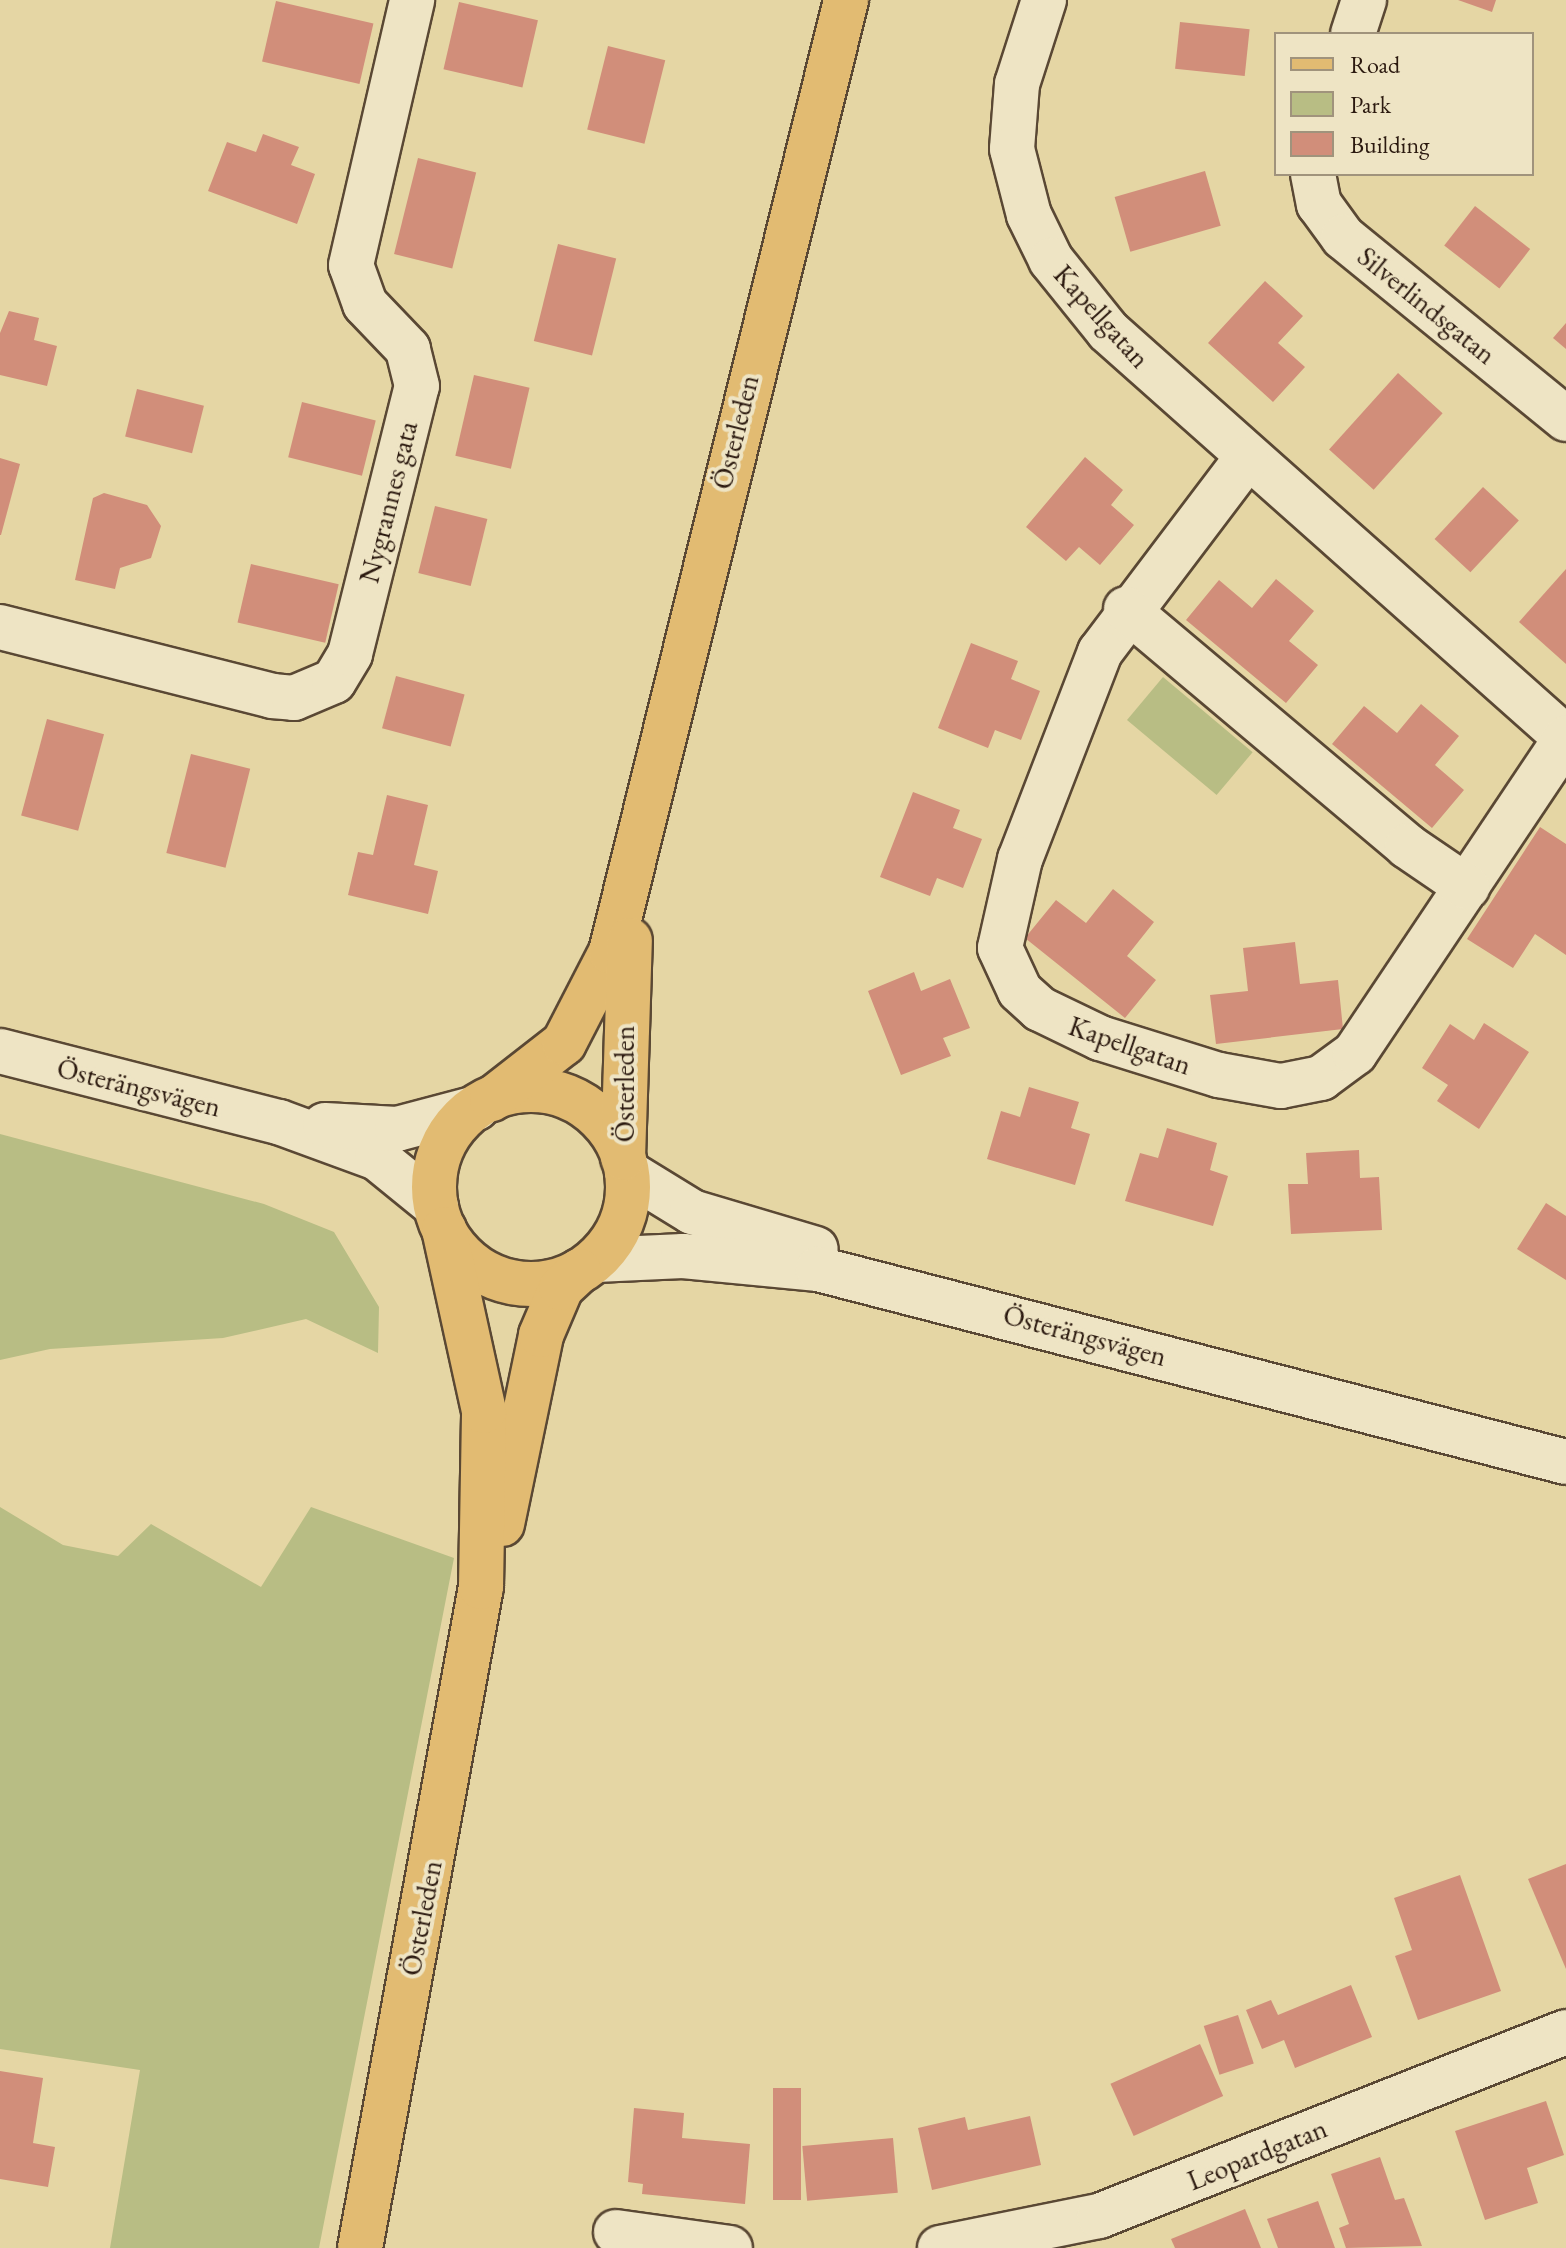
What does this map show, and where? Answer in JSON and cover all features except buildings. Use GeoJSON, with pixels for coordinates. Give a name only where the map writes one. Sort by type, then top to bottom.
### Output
{"type":"FeatureCollection","features":[{"type":"Feature","properties":{"kind":"main road","name":"Österleden"},"geometry":{"type":"LineString","coordinates":[[360,2248],[481,1587],[518,1462],[541,1335],[561,1288],[587,1265],[625,1213],[623,1038],[637,866],[728,458],[846,0]]}},
{"type":"Feature","properties":{"kind":"main road","name":"Österleden"},"geometry":{"type":"LineString","coordinates":[[481,1587],[484,1411],[440,1218],[444,1144],[484,1103],[549,1060],[579,1021],[637,866]]}},
{"type":"Feature","properties":{"kind":"main road","name":"Österleden"},"geometry":{"type":"LineString","coordinates":[[484,1103],[527,1091],[563,1096],[602,1121],[625,1165]]}},
{"type":"Feature","properties":{"kind":"main road"},"geometry":{"type":"LineString","coordinates":[[440,1218],[464,1257],[494,1276],[546,1283],[587,1265]]}},
{"type":"Feature","properties":{"kind":"street","name":"Nygrannes gata"},"geometry":{"type":"LineString","coordinates":[[0,627],[272,696],[305,695],[334,681],[350,654],[417,386],[408,349],[365,304],[351,265],[412,0]]}},
{"type":"Feature","properties":{"kind":"street","name":"Kapellgatan"},"geometry":{"type":"LineString","coordinates":[[1044,0],[1011,119],[1029,215],[1051,260],[1108,331],[1246,459],[1566,738],[1355,1053],[1302,1084],[1219,1075],[1100,1038],[1040,1009],[1007,971],[1000,928],[1095,665],[1126,609],[1246,459]]}},
{"type":"Feature","properties":{"kind":"street"},"geometry":{"type":"LineString","coordinates":[[1354,32],[1364,0]]}},
{"type":"Feature","properties":{"kind":"street","name":"Silverlindsgatan"},"geometry":{"type":"LineString","coordinates":[[1313,176],[1319,204],[1343,237],[1566,419]]}},
{"type":"Feature","properties":{"kind":"street"},"geometry":{"type":"LineString","coordinates":[[1126,609],[1407,846],[1467,887]]}},
{"type":"Feature","properties":{"kind":"street","name":"Österängsvägen"},"geometry":{"type":"LineString","coordinates":[[0,1051],[279,1122],[377,1158],[440,1218]]}},
{"type":"Feature","properties":{"kind":"street","name":"Österängsvägen"},"geometry":{"type":"LineString","coordinates":[[279,1122],[397,1129],[484,1103]]}},
{"type":"Feature","properties":{"kind":"street","name":"Österängsvägen"},"geometry":{"type":"LineString","coordinates":[[625,1165],[692,1212],[824,1251],[1566,1443]]}},
{"type":"Feature","properties":{"kind":"street","name":"Österängsvägen"},"geometry":{"type":"LineString","coordinates":[[587,1265],[683,1256],[818,1269],[1566,1462]]}},
{"type":"Feature","properties":{"kind":"street","name":"Leopardgatan"},"geometry":{"type":"LineString","coordinates":[[940,2248],[1106,2232],[1566,2032]]}},
{"type":"Feature","properties":{"kind":"street"},"geometry":{"type":"LineString","coordinates":[[616,2232],[730,2248]]}},
{"type":"Feature","properties":{"kind":"green space"},"geometry":{"type":"Polygon","coordinates":[[[1163,677],[1253,752],[1217,795],[1127,720],[1163,677]]]}},
{"type":"Feature","properties":{"kind":"green space"},"geometry":{"type":"Polygon","coordinates":[[[0,1134],[264,1204],[334,1232],[379,1307],[378,1353],[306,1319],[223,1338],[50,1349],[0,1360],[0,1134]]]}},
{"type":"Feature","properties":{"kind":"green space"},"geometry":{"type":"Polygon","coordinates":[[[0,1507],[63,1545],[118,1556],[151,1524],[261,1587],[311,1507],[454,1558],[319,2248],[110,2248],[140,2070],[0,2049],[0,1507]]]}}]}
